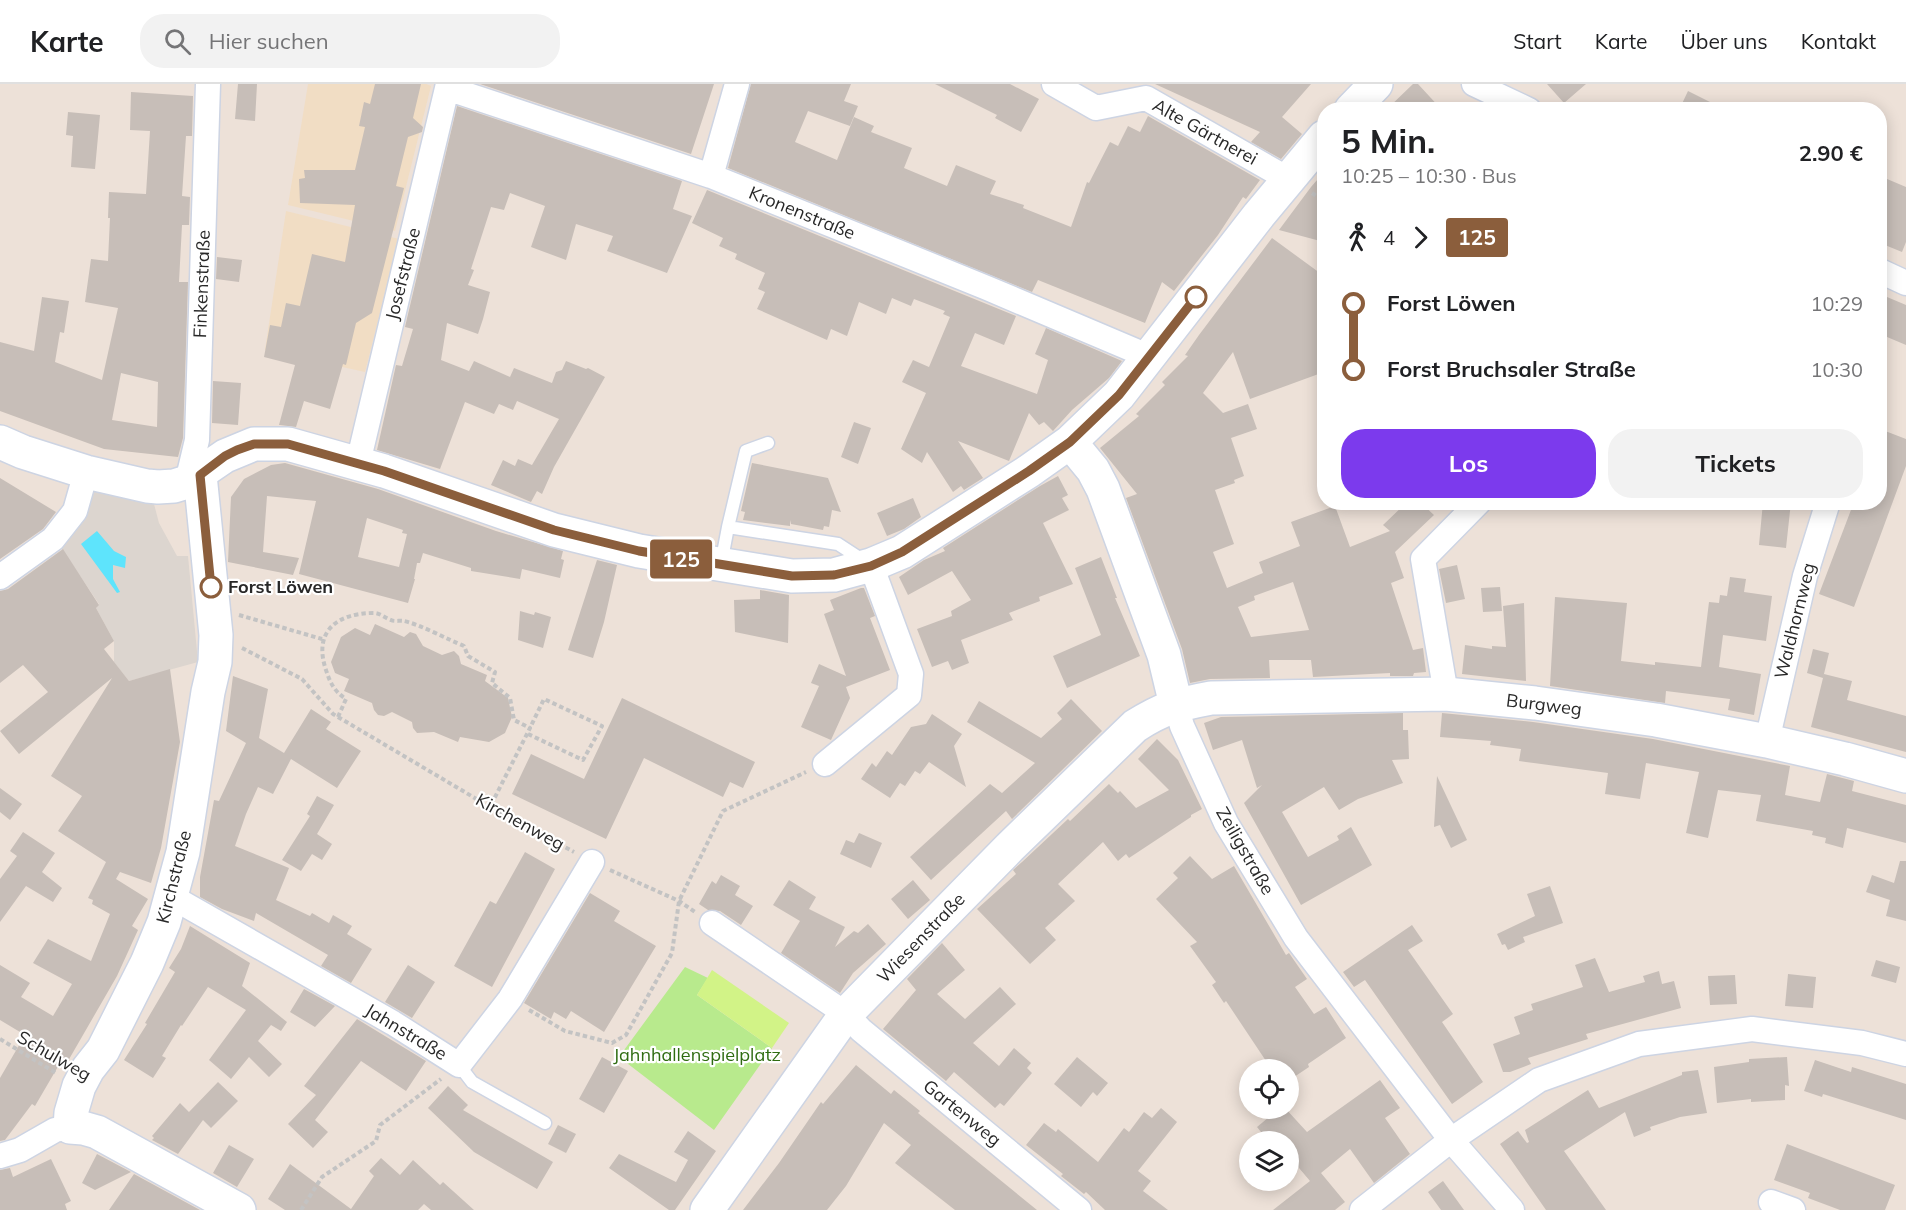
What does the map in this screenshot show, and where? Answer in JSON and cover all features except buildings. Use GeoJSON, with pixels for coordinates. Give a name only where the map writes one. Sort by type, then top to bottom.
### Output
{"type":"FeatureCollection","features":[{"type":"Feature","properties":{"kind":"street","name":"Finkenstraße"},"geometry":{"type":"LineString","coordinates":[[194,478],[208,84]]}},
{"type":"Feature","properties":{"kind":"street"},"geometry":{"type":"LineString","coordinates":[[711,176],[737,84]]}},
{"type":"Feature","properties":{"kind":"street","name":"Alte Gärtnerei"},"geometry":{"type":"LineString","coordinates":[[1054,84],[1096,108],[1146,98],[1288,179]]}},
{"type":"Feature","properties":{"kind":"street"},"geometry":{"type":"LineString","coordinates":[[1359,102],[1376,84]]}},
{"type":"Feature","properties":{"kind":"street"},"geometry":{"type":"LineString","coordinates":[[1474,84],[1512,102]]}},
{"type":"Feature","properties":{"kind":"street","name":"Kronenstraße"},"geometry":{"type":"LineString","coordinates":[[447,86],[711,176],[1150,357]]}},
{"type":"Feature","properties":{"kind":"street","name":"Josefstraße"},"geometry":{"type":"LineString","coordinates":[[358,463],[447,86]]}},
{"type":"Feature","properties":{"kind":"street"},"geometry":{"type":"LineString","coordinates":[[0,442],[23,452],[86,472],[147,486],[174,486],[194,478],[225,456],[254,444],[288,444],[358,463],[554,530],[639,551],[792,576],[834,575],[871,566],[902,552],[1029,471],[1070,442],[1119,395],[1317,145]]}},
{"type":"Feature","properties":{"kind":"street"},"geometry":{"type":"LineString","coordinates":[[1887,274],[1906,283]]}},
{"type":"Feature","properties":{"kind":"street","name":"Zeiligstraße"},"geometry":{"type":"LineString","coordinates":[[1070,442],[1093,470],[1103,489],[1164,655],[1182,726],[1226,824],[1296,938],[1451,1140],[1512,1210]]}},
{"type":"Feature","properties":{"kind":"street"},"geometry":{"type":"LineString","coordinates":[[0,577],[53,539],[75,511],[86,472]]}},
{"type":"Feature","properties":{"kind":"street","name":"Kirchstraße"},"geometry":{"type":"LineString","coordinates":[[83,1130],[71,1113],[78,1086],[103,1050],[147,963],[164,922],[183,852],[208,692],[215,662],[214,621],[194,478]]}},
{"type":"Feature","properties":{"kind":"street","name":"Kirchstraße"},"geometry":{"type":"LineString","coordinates":[[194,478],[186,500],[208,692]]}},
{"type":"Feature","properties":{"kind":"street"},"geometry":{"type":"LineString","coordinates":[[1446,694],[1423,560],[1471,510]]}},
{"type":"Feature","properties":{"kind":"street","name":"Waldhornweg"},"geometry":{"type":"LineString","coordinates":[[1767,741],[1805,576],[1826,510]]}},
{"type":"Feature","properties":{"kind":"street"},"geometry":{"type":"LineString","coordinates":[[825,764],[909,695],[911,674],[871,566]]}},
{"type":"Feature","properties":{"kind":"street","name":"Burgweg"},"geometry":{"type":"LineString","coordinates":[[1176,705],[1211,698],[1446,694],[1535,703],[1656,720],[1767,741],[1906,776]]}},
{"type":"Feature","properties":{"kind":"street","name":"Wiesenstraße"},"geometry":{"type":"LineString","coordinates":[[706,1210],[846,1014],[1010,847],[1135,726],[1156,712],[1176,705]]}},
{"type":"Feature","properties":{"kind":"street","name":"Jahnstraße"},"geometry":{"type":"LineString","coordinates":[[172,897],[393,1023],[459,1065],[510,999],[592,862]]}},
{"type":"Feature","properties":{"kind":"street"},"geometry":{"type":"LineString","coordinates":[[712,923],[846,1014]]}},
{"type":"Feature","properties":{"kind":"street","name":"Gartenweg"},"geometry":{"type":"LineString","coordinates":[[846,1014],[861,1030],[1079,1210]]}},
{"type":"Feature","properties":{"kind":"street"},"geometry":{"type":"LineString","coordinates":[[1362,1210],[1451,1140],[1539,1080],[1639,1044],[1752,1029],[1862,1043],[1906,1054]]}},
{"type":"Feature","properties":{"kind":"street","name":"Kirchstraße"},"geometry":{"type":"LineString","coordinates":[[83,1130],[96,1093],[103,1050]]}},
{"type":"Feature","properties":{"kind":"street"},"geometry":{"type":"LineString","coordinates":[[0,1156],[20,1150],[55,1130],[83,1130],[239,1210]]}},
{"type":"Feature","properties":{"kind":"lane"},"geometry":{"type":"LineString","coordinates":[[721,566],[746,451],[768,443]]}},
{"type":"Feature","properties":{"kind":"lane"},"geometry":{"type":"LineString","coordinates":[[728,527],[838,544],[871,566]]}},
{"type":"Feature","properties":{"kind":"lane"},"geometry":{"type":"LineString","coordinates":[[459,1065],[472,1082],[545,1123]]}},
{"type":"Feature","properties":{"kind":"path"},"geometry":{"type":"LineString","coordinates":[[338,717],[346,699],[336,692],[328,676],[321,656],[322,639],[330,628],[342,619],[377,613],[392,621],[405,621],[464,646],[468,656],[495,672],[492,682],[510,698],[514,720],[530,728]]}},
{"type":"Feature","properties":{"kind":"path"},"geometry":{"type":"LineString","coordinates":[[214,621],[322,639]]}},
{"type":"Feature","properties":{"kind":"path","name":"Kirchenweg"},"geometry":{"type":"LineString","coordinates":[[214,621],[302,679],[338,717],[490,807],[592,862],[679,901],[712,923]]}},
{"type":"Feature","properties":{"kind":"path"},"geometry":{"type":"LineString","coordinates":[[490,807],[544,699],[602,726],[583,759],[528,734]]}},
{"type":"Feature","properties":{"kind":"path"},"geometry":{"type":"LineString","coordinates":[[510,999],[565,1031],[612,1043],[626,1035],[672,953],[679,901],[723,811],[825,764]]}},
{"type":"Feature","properties":{"kind":"path","name":"Schulweg"},"geometry":{"type":"LineString","coordinates":[[0,1039],[78,1086]]}},
{"type":"Feature","properties":{"kind":"path"},"geometry":{"type":"LineString","coordinates":[[301,1210],[322,1177],[376,1141],[380,1125],[459,1065]]}},
{"type":"Feature","properties":{"kind":"shaded area"},"geometry":{"type":"Polygon","coordinates":[[[308,84],[426,84],[431,86],[395,231],[288,205],[308,84]]]}},
{"type":"Feature","properties":{"kind":"shaded area"},"geometry":{"type":"Polygon","coordinates":[[[286,211],[399,239],[365,372],[265,350],[286,211]]]}},
{"type":"Feature","properties":{"kind":"shaded area"},"geometry":{"type":"Polygon","coordinates":[[[93,484],[154,504],[159,523],[177,556],[188,556],[198,662],[129,681],[114,662],[114,641],[96,608],[99,604],[60,546],[93,484]]]}},
{"type":"Feature","properties":{"kind":"green space","name":"Jahnhallenspielplatz"},"geometry":{"type":"Polygon","coordinates":[[[685,967],[708,978],[697,995],[772,1048],[714,1130],[619,1057],[685,967]]]}},
{"type":"Feature","properties":{"kind":"green space"},"geometry":{"type":"Polygon","coordinates":[[[712,970],[789,1023],[772,1048],[697,995],[712,970]]]}},
{"type":"Feature","properties":{"kind":"water"},"geometry":{"type":"Polygon","coordinates":[[[97,531],[114,551],[126,557],[125,568],[113,565],[113,579],[120,592],[117,593],[81,544],[97,531]]]}},
{"type":"Feature","properties":{"kind":"bus line","name":"125"},"geometry":{"type":"LineString","coordinates":[[211,587],[200,475],[237,450],[254,444],[270,443],[288,444],[371,467],[554,530],[639,551],[792,576],[834,575],[871,566],[902,552],[1029,471],[1070,442],[1119,395],[1196,297]]}},
{"type":"Feature","properties":{"kind":"place","name":"Forst Löwen"},"geometry":{"type":"Point","coordinates":[211,587]}}]}
